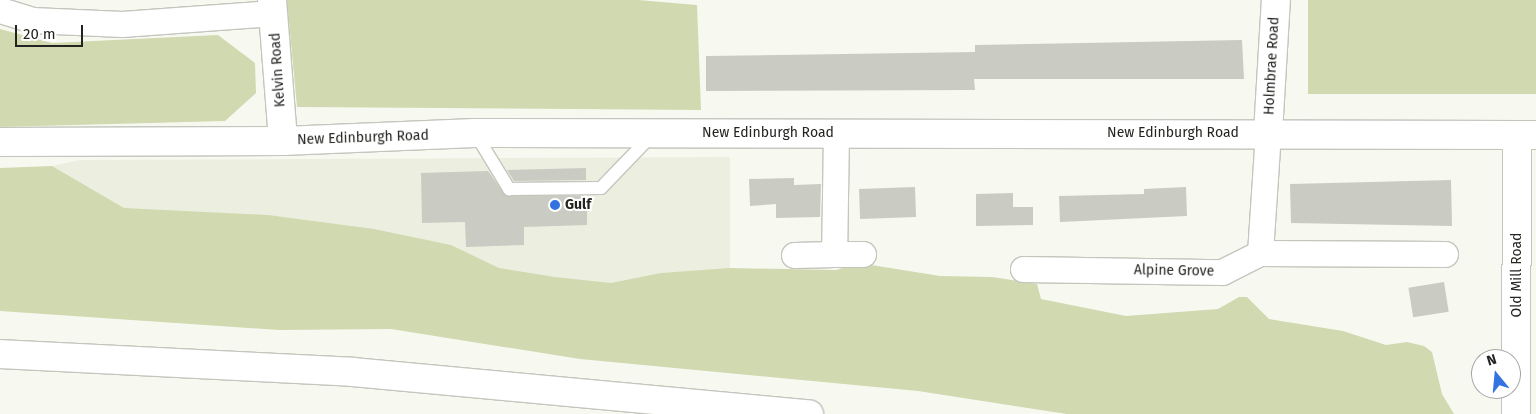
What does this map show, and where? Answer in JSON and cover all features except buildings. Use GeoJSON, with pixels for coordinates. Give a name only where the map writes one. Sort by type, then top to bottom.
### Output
{"type":"FeatureCollection","features":[{"type":"Feature","properties":{"kind":"main road","name":"Holmbrae Road"},"geometry":{"type":"LineString","coordinates":[[1268,133],[1276,0]]}},
{"type":"Feature","properties":{"kind":"main road","name":"Kelvin Road"},"geometry":{"type":"LineString","coordinates":[[273,7],[283,141]]}},
{"type":"Feature","properties":{"kind":"main road","name":"New Edinburgh Road"},"geometry":{"type":"LineString","coordinates":[[0,142],[283,141],[474,133],[1268,133],[1527,135]]}},
{"type":"Feature","properties":{"kind":"main road","name":"Old Mill Road"},"geometry":{"type":"LineString","coordinates":[[1516,414],[1527,135]]}},
{"type":"Feature","properties":{"kind":"main road"},"geometry":{"type":"LineString","coordinates":[[0,354],[353,372],[809,414]]}},
{"type":"Feature","properties":{"kind":"street"},"geometry":{"type":"LineString","coordinates":[[0,10],[32,20],[122,24],[273,7]]}},
{"type":"Feature","properties":{"kind":"street"},"geometry":{"type":"LineString","coordinates":[[834,254],[836,133]]}},
{"type":"Feature","properties":{"kind":"street"},"geometry":{"type":"LineString","coordinates":[[1268,133],[1260,254],[1445,254]]}},
{"type":"Feature","properties":{"kind":"street"},"geometry":{"type":"LineString","coordinates":[[794,255],[863,254]]}},
{"type":"Feature","properties":{"kind":"street","name":"Alpine Grove"},"geometry":{"type":"LineString","coordinates":[[1023,269],[1222,272],[1260,254]]}},
{"type":"Feature","properties":{"kind":"lane"},"geometry":{"type":"LineString","coordinates":[[474,133],[509,190],[601,188],[655,133]]}},
{"type":"Feature","properties":{"kind":"shaded area"},"geometry":{"type":"Polygon","coordinates":[[[730,157],[730,296],[99,234],[52,166],[79,160],[730,157]]]}},
{"type":"Feature","properties":{"kind":"green space"},"geometry":{"type":"Polygon","coordinates":[[[287,0],[638,0],[697,5],[701,110],[297,107],[287,0]]]}},
{"type":"Feature","properties":{"kind":"green space"},"geometry":{"type":"Polygon","coordinates":[[[1308,0],[1536,0],[1536,94],[1308,94],[1308,0]]]}},
{"type":"Feature","properties":{"kind":"green space"},"geometry":{"type":"Polygon","coordinates":[[[0,29],[52,43],[218,35],[255,63],[256,93],[225,121],[0,127],[0,29]]]}},
{"type":"Feature","properties":{"kind":"green space"},"geometry":{"type":"Polygon","coordinates":[[[52,166],[124,208],[268,215],[374,229],[451,245],[499,268],[555,277],[611,283],[661,273],[730,268],[836,270],[859,263],[940,276],[992,277],[1037,284],[1041,299],[1126,316],[1218,309],[1239,297],[1247,297],[1269,319],[1343,331],[1386,345],[1407,342],[1424,346],[1432,352],[1442,394],[1454,414],[1067,414],[918,391],[580,359],[391,329],[279,330],[0,311],[0,168],[52,166]]]}},
{"type":"Feature","properties":{"kind":"place","name":"Gulf"},"geometry":{"type":"Point","coordinates":[555,205]}}]}
